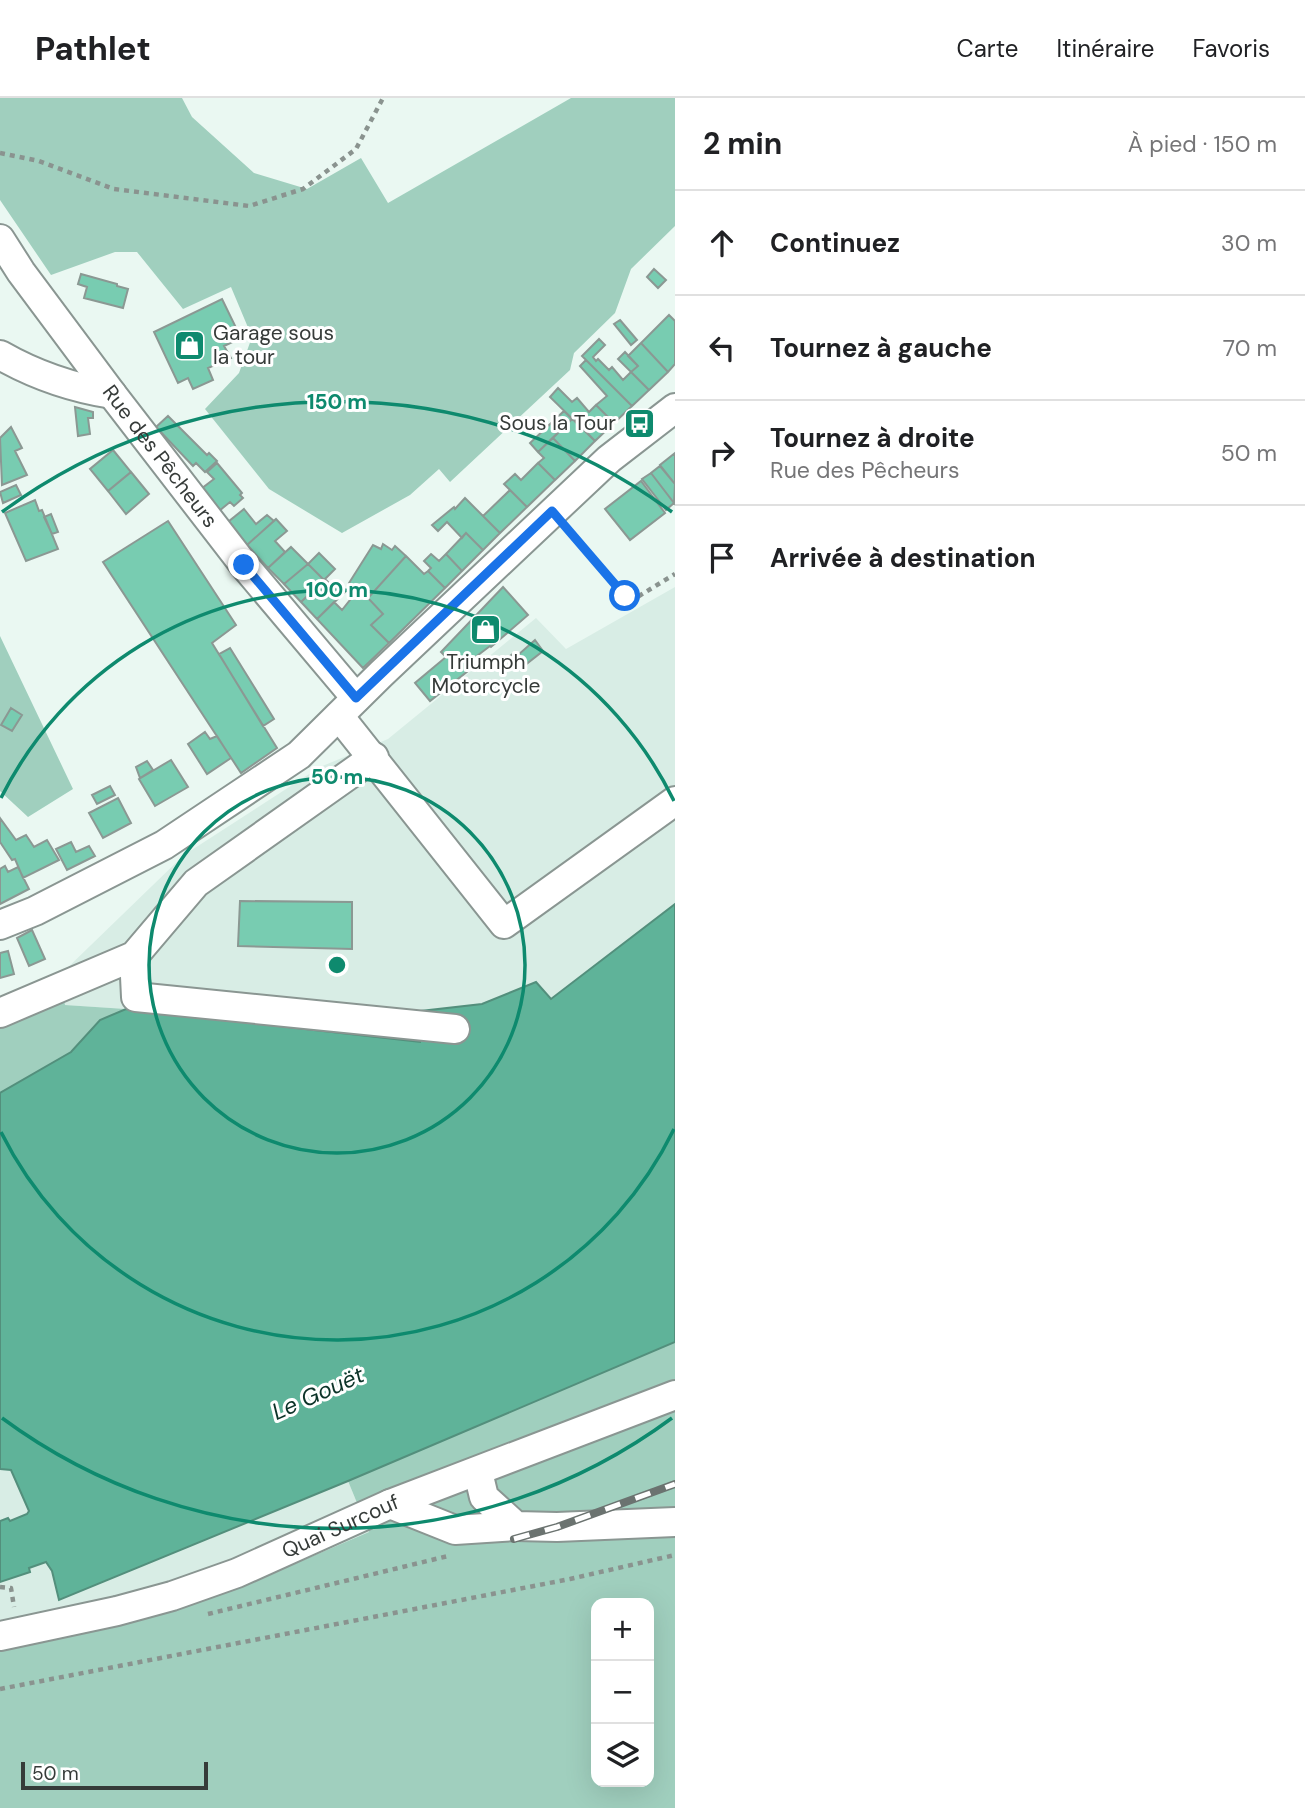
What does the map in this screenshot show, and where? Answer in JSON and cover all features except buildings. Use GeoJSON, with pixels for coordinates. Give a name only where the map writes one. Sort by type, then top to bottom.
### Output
{"type":"FeatureCollection","features":[{"type":"Feature","properties":{"kind":"street","name":"Rue des Pêcheurs"},"geometry":{"type":"LineString","coordinates":[[0,239],[21,272],[244,565],[348,707],[374,757],[504,924],[675,801]]}},
{"type":"Feature","properties":{"kind":"street"},"geometry":{"type":"LineString","coordinates":[[0,355],[20,367],[80,389],[112,394]]}},
{"type":"Feature","properties":{"kind":"street"},"geometry":{"type":"LineString","coordinates":[[0,925],[70,894],[164,845],[299,755],[608,459],[675,408]]}},
{"type":"Feature","properties":{"kind":"street"},"geometry":{"type":"LineString","coordinates":[[0,1013],[134,956],[196,883],[374,757]]}},
{"type":"Feature","properties":{"kind":"street"},"geometry":{"type":"LineString","coordinates":[[134,956],[136,998],[454,1029]]}},
{"type":"Feature","properties":{"kind":"street","name":"Quai Surcouf"},"geometry":{"type":"LineString","coordinates":[[0,1636],[117,1611],[172,1596],[237,1573],[390,1504],[675,1395]]}},
{"type":"Feature","properties":{"kind":"street"},"geometry":{"type":"LineString","coordinates":[[478,1472],[484,1497],[516,1526]]}},
{"type":"Feature","properties":{"kind":"street"},"geometry":{"type":"LineString","coordinates":[[390,1504],[455,1530],[675,1522]]}},
{"type":"Feature","properties":{"kind":"path"},"geometry":{"type":"LineString","coordinates":[[0,153],[39,161],[114,189],[249,206],[303,189],[356,149],[383,98]]}},
{"type":"Feature","properties":{"kind":"path"},"geometry":{"type":"LineString","coordinates":[[552,511],[625,596],[639,596],[675,574]]}},
{"type":"Feature","properties":{"kind":"path"},"geometry":{"type":"LineString","coordinates":[[199,1616],[450,1555]]}},
{"type":"Feature","properties":{"kind":"path"},"geometry":{"type":"LineString","coordinates":[[0,1689],[570,1579],[675,1555]]}},
{"type":"Feature","properties":{"kind":"shaded area"},"geometry":{"type":"Polygon","coordinates":[[[0,98],[182,98],[192,117],[254,173],[307,189],[361,158],[388,203],[571,98],[675,98],[675,226],[631,269],[615,313],[574,353],[570,370],[450,482],[439,469],[410,495],[342,533],[269,489],[205,409],[239,373],[252,337],[231,287],[183,309],[137,252],[115,252],[51,275],[0,200],[0,98]]]}},
{"type":"Feature","properties":{"kind":"shaded area"},"geometry":{"type":"Polygon","coordinates":[[[675,587],[675,904],[551,999],[536,983],[482,1004],[422,1010],[420,1042],[126,1009],[64,1005],[59,976],[184,855],[320,767],[388,739],[536,618],[566,649],[675,587]]]}},
{"type":"Feature","properties":{"kind":"shaded area"},"geometry":{"type":"Polygon","coordinates":[[[0,636],[73,789],[28,817],[0,791],[0,636]]]}},
{"type":"Feature","properties":{"kind":"shaded area"},"geometry":{"type":"Polygon","coordinates":[[[59,976],[65,1005],[126,1009],[100,1020],[71,1052],[0,1093],[0,998],[59,976]]]}},
{"type":"Feature","properties":{"kind":"shaded area"},"geometry":{"type":"Polygon","coordinates":[[[675,1342],[675,1808],[0,1808],[0,1648],[139,1616],[252,1582],[369,1532],[348,1481],[675,1342]]]}},
{"type":"Feature","properties":{"kind":"shaded area"},"geometry":{"type":"Polygon","coordinates":[[[0,1469],[11,1470],[29,1511],[10,1521],[8,1518],[0,1521],[0,1469]]]}},
{"type":"Feature","properties":{"kind":"shaded area"},"geometry":{"type":"Polygon","coordinates":[[[348,1481],[369,1532],[252,1582],[139,1616],[0,1648],[0,1582],[29,1572],[28,1568],[46,1562],[52,1571],[59,1599],[348,1481]]]}},
{"type":"Feature","properties":{"kind":"water","name":"Le Gouët"},"geometry":{"type":"Polygon","coordinates":[[[675,904],[675,1342],[59,1600],[52,1571],[46,1562],[29,1568],[30,1572],[0,1582],[0,1521],[8,1518],[10,1521],[29,1511],[11,1470],[0,1469],[0,1093],[71,1052],[100,1020],[126,1009],[420,1042],[421,1011],[482,1004],[536,982],[551,999],[675,904]]]}},
{"type":"Feature","properties":{"kind":"railway"},"geometry":{"type":"LineString","coordinates":[[514,1539],[557,1527],[675,1484]]}},
{"type":"Feature","properties":{"kind":"place","name":"Garage sous la tour"},"geometry":{"type":"Point","coordinates":[190,345]}},
{"type":"Feature","properties":{"kind":"place","name":"Sous la Tour"},"geometry":{"type":"Point","coordinates":[639,423]}},
{"type":"Feature","properties":{"kind":"place","name":"Triumph Motorcycle"},"geometry":{"type":"Point","coordinates":[486,630]}},
{"type":"Feature","properties":{"kind":"route"},"geometry":{"type":"LineString","coordinates":[[244,565],[342,678],[356,698],[552,511],[625,596]]}}]}
